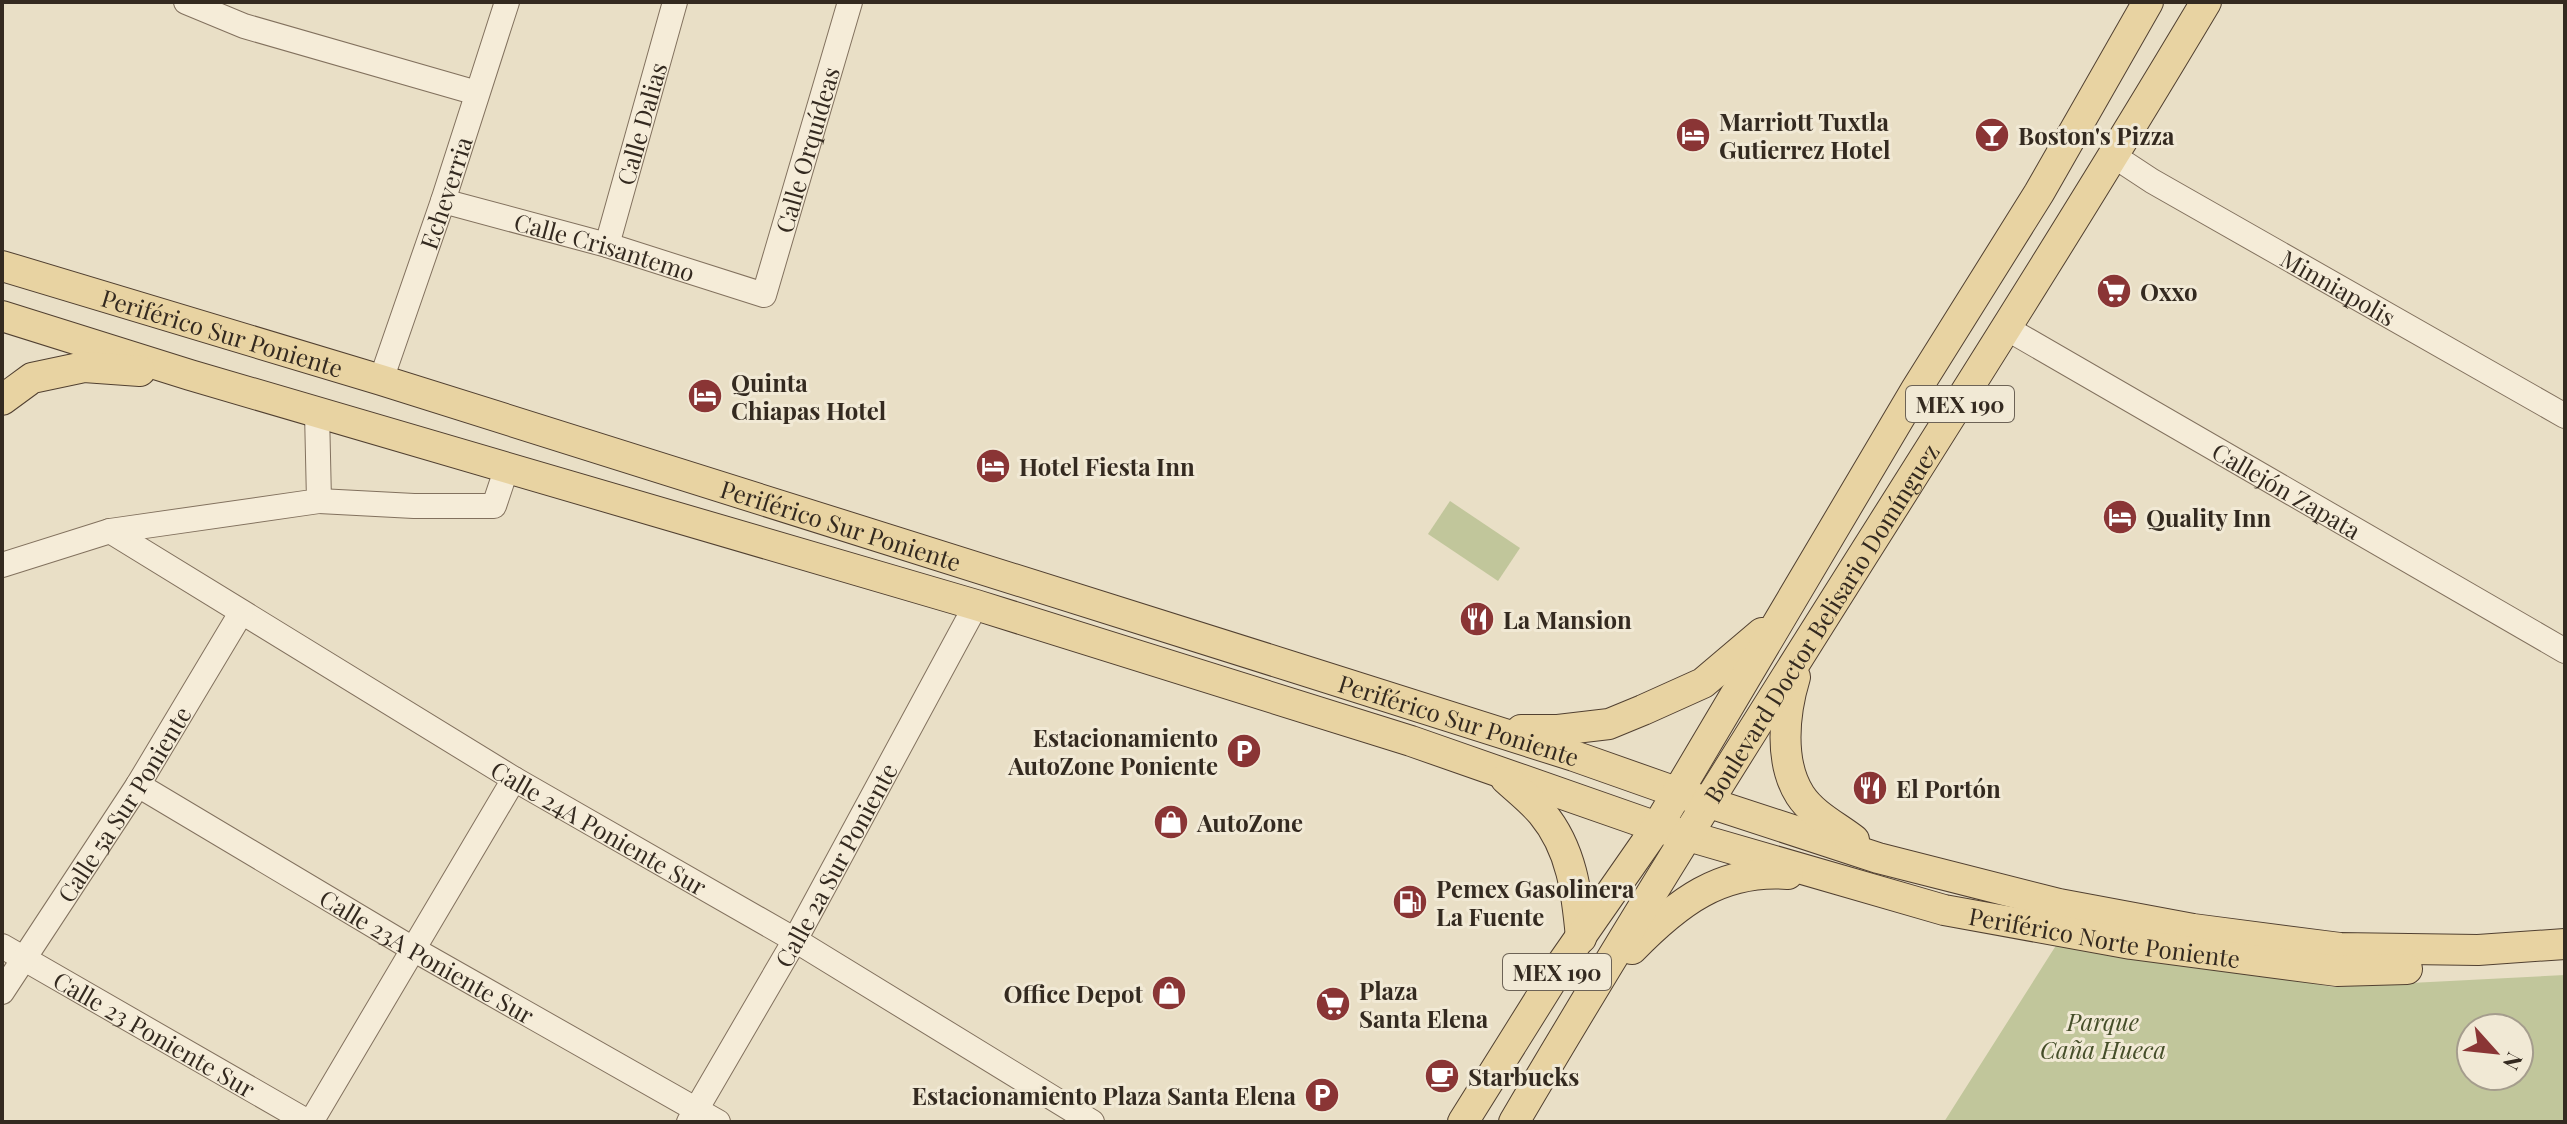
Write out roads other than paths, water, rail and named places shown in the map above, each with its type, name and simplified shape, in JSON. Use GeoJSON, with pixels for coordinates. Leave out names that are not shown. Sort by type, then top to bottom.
{"type":"FeatureCollection","features":[{"type":"Feature","properties":{"kind":"main road","name":"Boulevard Doctor Belisario Domínguez"},"geometry":{"type":"LineString","coordinates":[[1463,1122],[1526,1019],[1657,827],[1917,388],[2039,193],[2148,2]]}},
{"type":"Feature","properties":{"kind":"main road","name":"Boulevard Doctor Belisario Domínguez"},"geometry":{"type":"LineString","coordinates":[[1514,1122],[1804,648],[2008,329],[2206,2]]}},
{"type":"Feature","properties":{"kind":"main road","name":"Periférico Sur Poniente"},"geometry":{"type":"LineString","coordinates":[[4,274],[381,380],[1574,756],[1676,792]]}},
{"type":"Feature","properties":{"kind":"main road","name":"Periférico Sur Poniente"},"geometry":{"type":"LineString","coordinates":[[2,316],[190,375],[976,605],[1495,769],[1657,827]]}},
{"type":"Feature","properties":{"kind":"main road"},"geometry":{"type":"LineString","coordinates":[[2,400],[32,378],[84,367],[190,375]]}},
{"type":"Feature","properties":{"kind":"main road"},"geometry":{"type":"LineString","coordinates":[[916,587],[926,552]]}},
{"type":"Feature","properties":{"kind":"main road"},"geometry":{"type":"LineString","coordinates":[[1037,624],[1062,616],[1077,599]]}},
{"type":"Feature","properties":{"kind":"main road"},"geometry":{"type":"LineString","coordinates":[[1486,729],[1558,730],[1609,724],[1703,683],[1779,619]]}},
{"type":"Feature","properties":{"kind":"main road"},"geometry":{"type":"LineString","coordinates":[[1804,648],[1789,695],[1786,732],[1789,768],[1800,795],[1818,815],[1878,858]]}},
{"type":"Feature","properties":{"kind":"main road"},"geometry":{"type":"LineString","coordinates":[[1495,769],[1541,812],[1557,834],[1575,883],[1581,938]]}},
{"type":"Feature","properties":{"kind":"main road","name":"Periférico Norte Poniente"},"geometry":{"type":"LineString","coordinates":[[1676,792],[1878,858],[2059,904],[2193,929],[2325,947],[2478,950],[2565,944]]}},
{"type":"Feature","properties":{"kind":"main road","name":"Periférico Norte Poniente"},"geometry":{"type":"LineString","coordinates":[[1657,827],[1944,910],[2131,944],[2337,971],[2565,961]]}},
{"type":"Feature","properties":{"kind":"main road"},"geometry":{"type":"LineString","coordinates":[[1594,987],[1664,917],[1701,890],[1742,876],[1783,873],[1829,878]]}},
{"type":"Feature","properties":{"kind":"street"},"geometry":{"type":"LineString","coordinates":[[186,2],[244,26],[477,93]]}},
{"type":"Feature","properties":{"kind":"street","name":"Echeverria"},"geometry":{"type":"LineString","coordinates":[[381,380],[507,2]]}},
{"type":"Feature","properties":{"kind":"street","name":"Calle Dalias"},"geometry":{"type":"LineString","coordinates":[[607,245],[675,2]]}},
{"type":"Feature","properties":{"kind":"street","name":"Calle Orquídeas"},"geometry":{"type":"LineString","coordinates":[[764,295],[850,2]]}},
{"type":"Feature","properties":{"kind":"street","name":"Minniapolis"},"geometry":{"type":"LineString","coordinates":[[2114,156],[2152,181],[2565,416]]}},
{"type":"Feature","properties":{"kind":"street","name":"Calle Crisantemo"},"geometry":{"type":"LineString","coordinates":[[443,201],[607,245],[764,295]]}},
{"type":"Feature","properties":{"kind":"street","name":"Callejón Zapata"},"geometry":{"type":"LineString","coordinates":[[2008,329],[2565,651]]}},
{"type":"Feature","properties":{"kind":"street"},"geometry":{"type":"LineString","coordinates":[[317,412],[319,501]]}},
{"type":"Feature","properties":{"kind":"street"},"geometry":{"type":"LineString","coordinates":[[2,565],[110,531],[319,501],[494,506],[507,467]]}},
{"type":"Feature","properties":{"kind":"street","name":"Calle 24A Poniente Sur"},"geometry":{"type":"LineString","coordinates":[[110,531],[514,779],[795,940],[1060,1114],[1092,1122]]}},
{"type":"Feature","properties":{"kind":"street","name":"Calle 2a Sur Poniente"},"geometry":{"type":"LineString","coordinates":[[701,1118],[976,605]]}},
{"type":"Feature","properties":{"kind":"street","name":"Calle 5a Sur Poniente"},"geometry":{"type":"LineString","coordinates":[[2,992],[138,785],[241,613]]}},
{"type":"Feature","properties":{"kind":"street"},"geometry":{"type":"LineString","coordinates":[[309,1122],[514,779]]}},
{"type":"Feature","properties":{"kind":"street","name":"Calle 23A Poniente Sur"},"geometry":{"type":"LineString","coordinates":[[138,785],[701,1118]]}},
{"type":"Feature","properties":{"kind":"street","name":"Calle 23 Poniente Sur"},"geometry":{"type":"LineString","coordinates":[[2,946],[309,1122]]}},
{"type":"Feature","properties":{"kind":"place","name":"Marriott Tuxtla Gutierrez Hotel"},"geometry":{"type":"Point","coordinates":[1693,135]}},
{"type":"Feature","properties":{"kind":"place","name":"Boston's Pizza"},"geometry":{"type":"Point","coordinates":[1992,135]}},
{"type":"Feature","properties":{"kind":"place","name":"Oxxo"},"geometry":{"type":"Point","coordinates":[2114,291]}},
{"type":"Feature","properties":{"kind":"place","name":"Quinta Chiapas Hotel"},"geometry":{"type":"Point","coordinates":[705,396]}},
{"type":"Feature","properties":{"kind":"place","name":"Hotel Fiesta Inn"},"geometry":{"type":"Point","coordinates":[993,466]}},
{"type":"Feature","properties":{"kind":"place","name":"Quality Inn"},"geometry":{"type":"Point","coordinates":[2120,517]}},
{"type":"Feature","properties":{"kind":"place","name":"La Mansion"},"geometry":{"type":"Point","coordinates":[1477,619]}},
{"type":"Feature","properties":{"kind":"place","name":"Estacionamiento AutoZone Poniente"},"geometry":{"type":"Point","coordinates":[1244,751]}},
{"type":"Feature","properties":{"kind":"place","name":"El Portón"},"geometry":{"type":"Point","coordinates":[1870,788]}},
{"type":"Feature","properties":{"kind":"place","name":"AutoZone"},"geometry":{"type":"Point","coordinates":[1171,822]}},
{"type":"Feature","properties":{"kind":"place","name":"Pemex Gasolinera La Fuente"},"geometry":{"type":"Point","coordinates":[1410,902]}},
{"type":"Feature","properties":{"kind":"place","name":"Office Depot"},"geometry":{"type":"Point","coordinates":[1169,993]}},
{"type":"Feature","properties":{"kind":"place","name":"Plaza Santa Elena"},"geometry":{"type":"Point","coordinates":[1333,1004]}},
{"type":"Feature","properties":{"kind":"place","name":"Starbucks"},"geometry":{"type":"Point","coordinates":[1442,1076]}},
{"type":"Feature","properties":{"kind":"place","name":"Estacionamiento Plaza Santa Elena"},"geometry":{"type":"Point","coordinates":[1322,1095]}},
{"type":"Feature","properties":{"kind":"park label","name":"Parque Caña Hueca"},"geometry":{"type":"Point","coordinates":[2103,1035]}}]}
